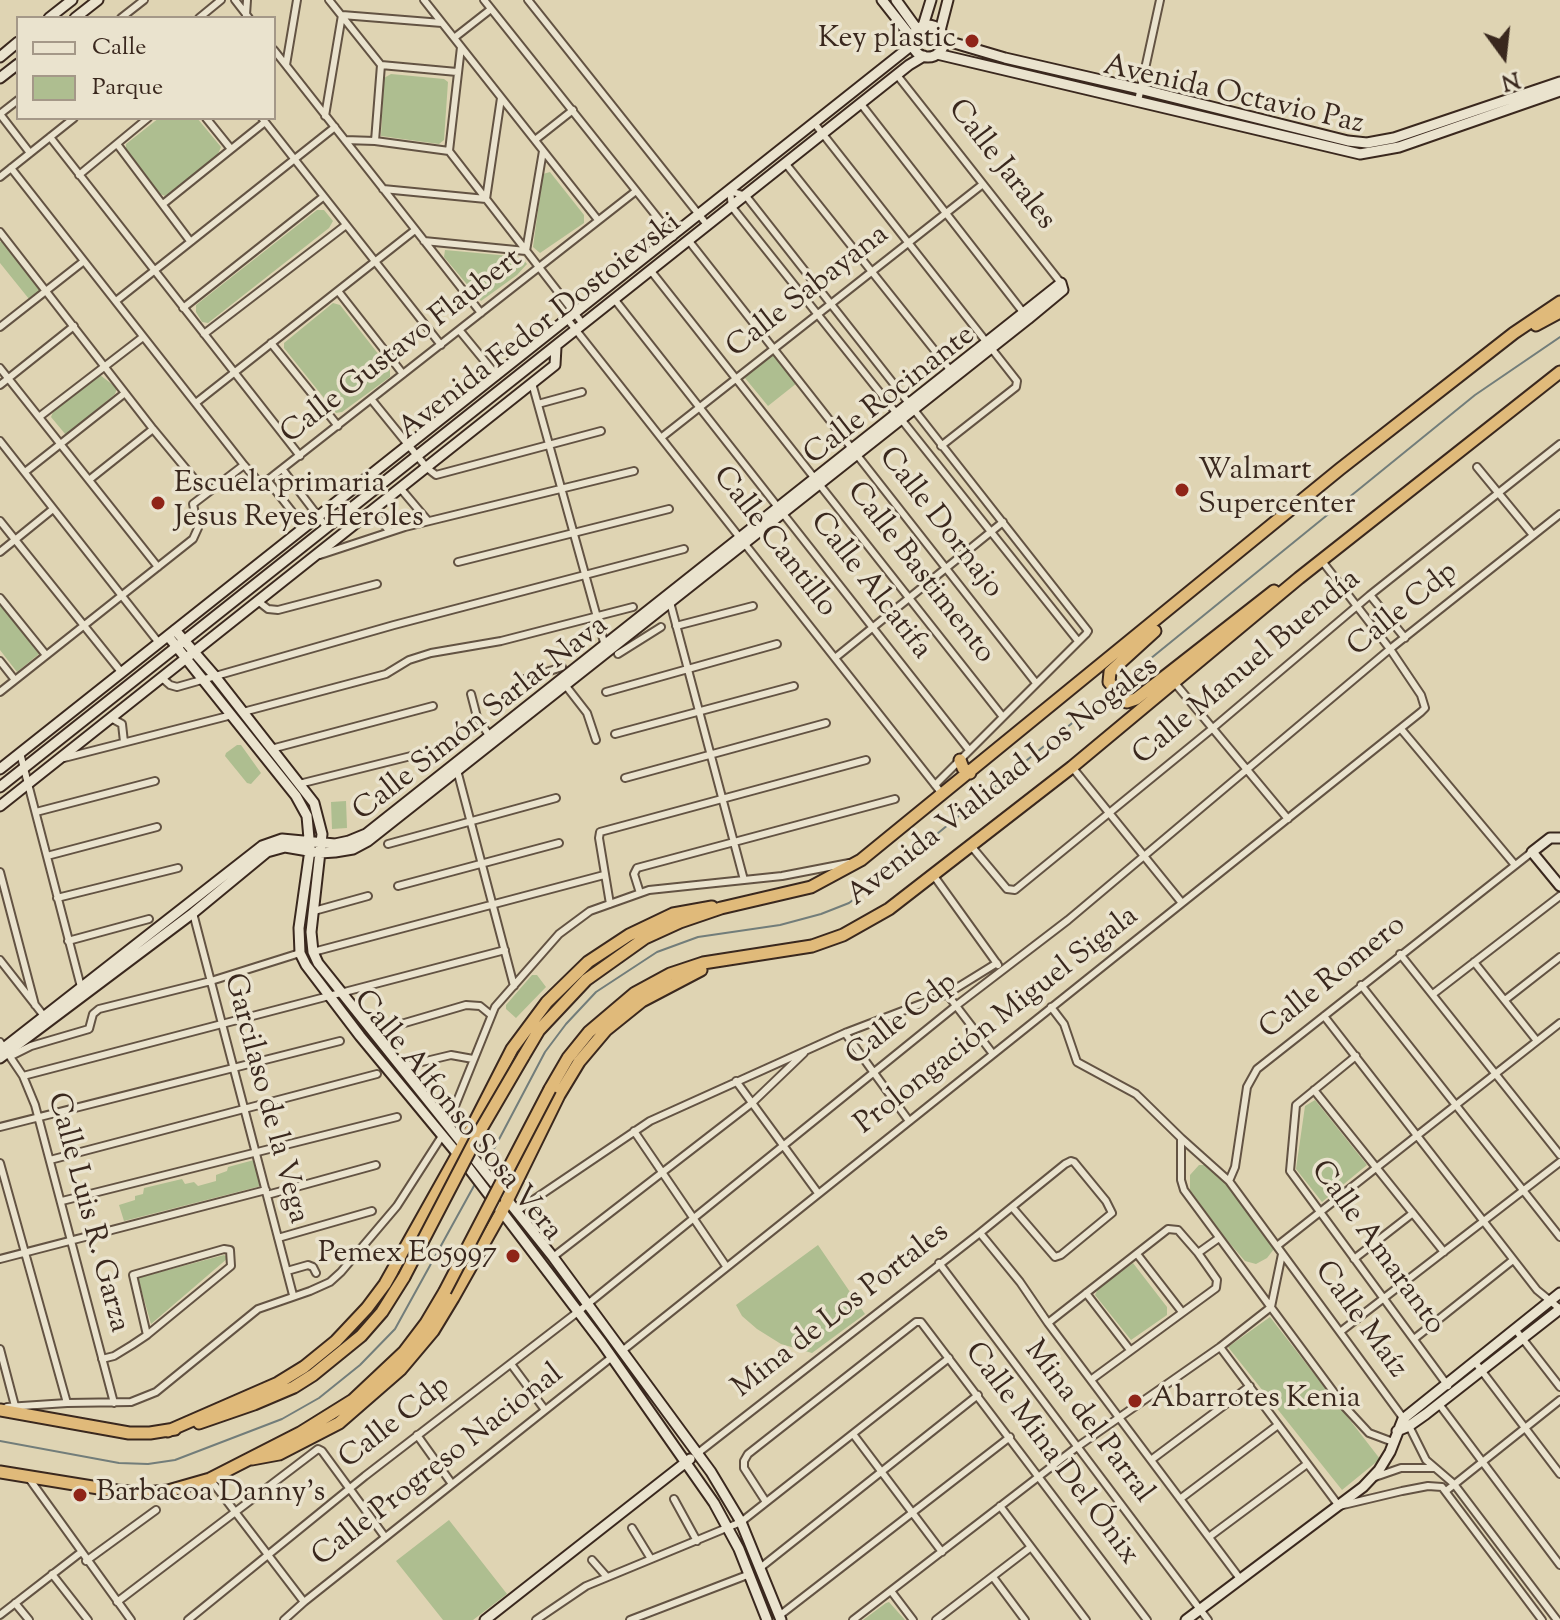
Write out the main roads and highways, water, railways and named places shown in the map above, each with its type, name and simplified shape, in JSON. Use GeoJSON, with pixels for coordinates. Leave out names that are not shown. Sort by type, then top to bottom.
{"type":"FeatureCollection","features":[{"type":"Feature","properties":{"kind":"highway","name":"Avenida Vialidad Los Nogales"},"geometry":{"type":"LineString","coordinates":[[0,1409],[129,1433],[168,1431],[254,1404],[313,1375],[361,1336],[382,1312],[539,1030],[564,1001],[612,959],[645,938],[680,922],[721,908],[811,887],[861,860],[1352,460],[1514,333],[1560,302]]}},
{"type":"Feature","properties":{"kind":"highway"},"geometry":{"type":"LineString","coordinates":[[1514,333],[1560,312]]}},
{"type":"Feature","properties":{"kind":"highway","name":"Avenida Vialidad Los Nogales"},"geometry":{"type":"LineString","coordinates":[[0,1472],[143,1493],[168,1491],[210,1479],[331,1415],[382,1375],[426,1323],[550,1089],[568,1058],[589,1032],[635,993],[670,974],[720,960],[792,951],[843,935],[889,909],[1072,767],[1299,578],[1560,372]]}},
{"type":"Feature","properties":{"kind":"highway"},"geometry":{"type":"LineString","coordinates":[[1256,540],[1217,580],[1114,667],[1109,682],[1125,701],[1136,699],[1256,603],[1299,578]]}},
{"type":"Feature","properties":{"kind":"highway"},"geometry":{"type":"LineString","coordinates":[[960,760],[961,766],[970,773]]}},
{"type":"Feature","properties":{"kind":"highway"},"geometry":{"type":"LineString","coordinates":[[168,1431],[278,1383],[304,1367],[336,1341],[367,1308],[385,1284],[462,1151],[512,1049],[529,1023],[565,982],[611,946],[652,922],[694,908],[721,908]]}},
{"type":"Feature","properties":{"kind":"highway"},"geometry":{"type":"LineString","coordinates":[[252,1459],[279,1454],[339,1423],[401,1369],[433,1331],[502,1211],[559,1095],[579,1062],[606,1030],[642,1001],[720,960]]}},
{"type":"Feature","properties":{"kind":"main road"},"geometry":{"type":"LineString","coordinates":[[52,16],[72,0]]}},
{"type":"Feature","properties":{"kind":"main road"},"geometry":{"type":"LineString","coordinates":[[78,16],[98,0]]}},
{"type":"Feature","properties":{"kind":"main road"},"geometry":{"type":"LineString","coordinates":[[882,0],[916,34]]}},
{"type":"Feature","properties":{"kind":"main road"},"geometry":{"type":"LineString","coordinates":[[896,0],[916,34]]}},
{"type":"Feature","properties":{"kind":"main road"},"geometry":{"type":"LineString","coordinates":[[931,0],[916,34],[917,52],[924,56],[937,54],[948,0]]}},
{"type":"Feature","properties":{"kind":"main road"},"geometry":{"type":"LineString","coordinates":[[916,34],[932,26],[942,36]]}},
{"type":"Feature","properties":{"kind":"main road","name":"Avenida Fedor Dostoievski"},"geometry":{"type":"LineString","coordinates":[[0,769],[815,124],[916,34]]}},
{"type":"Feature","properties":{"kind":"main road","name":"Avenida Octavio Paz"},"geometry":{"type":"LineString","coordinates":[[942,36],[1005,58],[1367,143],[1394,138],[1560,82]]}},
{"type":"Feature","properties":{"kind":"main road"},"geometry":{"type":"LineString","coordinates":[[0,57],[16,44]]}},
{"type":"Feature","properties":{"kind":"main road","name":"Avenida Octavio Paz"},"geometry":{"type":"LineString","coordinates":[[937,54],[1360,154],[1399,147],[1560,91]]}},
{"type":"Feature","properties":{"kind":"main road","name":"Avenida Fedor Dostoievski"},"geometry":{"type":"LineString","coordinates":[[0,787],[924,56]]}},
{"type":"Feature","properties":{"kind":"main road"},"geometry":{"type":"LineString","coordinates":[[0,78],[16,66]]}},
{"type":"Feature","properties":{"kind":"main road","name":"Calle Rocinante"},"geometry":{"type":"LineString","coordinates":[[743,539],[1062,285]]}},
{"type":"Feature","properties":{"kind":"main road"},"geometry":{"type":"LineString","coordinates":[[0,806],[555,365],[556,347]]}},
{"type":"Feature","properties":{"kind":"main road","name":"Calle Simón Sarlat Nava"},"geometry":{"type":"LineString","coordinates":[[4,1051],[193,913],[267,852],[285,847],[353,849],[368,841],[457,770],[544,692],[606,648],[743,539]]}},
{"type":"Feature","properties":{"kind":"main road","name":"Calle Simón Sarlat Nava"},"geometry":{"type":"LineString","coordinates":[[4,1051],[243,858],[262,846],[282,839],[316,846],[349,841],[366,834],[566,686],[606,648],[627,643],[669,599]]}},
{"type":"Feature","properties":{"kind":"main road"},"geometry":{"type":"LineString","coordinates":[[172,633],[190,655],[214,675],[314,803],[319,816],[316,846]]}},
{"type":"Feature","properties":{"kind":"main road"},"geometry":{"type":"LineString","coordinates":[[190,655],[201,679],[301,805],[316,846]]}},
{"type":"Feature","properties":{"kind":"main road"},"geometry":{"type":"LineString","coordinates":[[1560,838],[1550,838],[1532,852],[1556,872],[1560,886]]}},
{"type":"Feature","properties":{"kind":"main road","name":"Calle Alfonso Sosa Vera"},"geometry":{"type":"LineString","coordinates":[[316,846],[311,932],[313,952],[318,963],[447,1126],[502,1211],[579,1311],[685,1462],[728,1528],[767,1620]]}},
{"type":"Feature","properties":{"kind":"main road","name":"Calle Alfonso Sosa Vera"},"geometry":{"type":"LineString","coordinates":[[316,846],[299,928],[300,953],[329,995],[442,1136],[462,1151],[507,1198],[698,1453],[741,1522],[780,1618]]}},
{"type":"Feature","properties":{"kind":"main road"},"geometry":{"type":"LineString","coordinates":[[535,1254],[545,1247]]}},
{"type":"Feature","properties":{"kind":"main road"},"geometry":{"type":"LineString","coordinates":[[1186,1620],[1372,1478],[1390,1452],[1397,1431],[1560,1293]]}},
{"type":"Feature","properties":{"kind":"main road"},"geometry":{"type":"LineString","coordinates":[[1406,1423],[1439,1404],[1450,1388],[1482,1371],[1560,1309]]}},
{"type":"Feature","properties":{"kind":"main road"},"geometry":{"type":"LineString","coordinates":[[485,1620],[698,1453]]}},
{"type":"Feature","properties":{"kind":"waterway"},"geometry":{"type":"LineString","coordinates":[[1118,685],[1475,395],[1560,337]]}},
{"type":"Feature","properties":{"kind":"waterway"},"geometry":{"type":"LineString","coordinates":[[486,1164],[545,1052],[596,992],[657,952],[698,937],[780,925],[849,903],[1110,692]]}},
{"type":"Feature","properties":{"kind":"waterway"},"geometry":{"type":"LineString","coordinates":[[0,1441],[119,1463],[148,1464],[175,1460],[282,1419],[319,1398],[360,1365],[395,1329],[475,1184]]}},
{"type":"Feature","properties":{"kind":"place","name":"Key plastic"},"geometry":{"type":"Point","coordinates":[972,41]}},
{"type":"Feature","properties":{"kind":"place","name":"Walmart Supercenter"},"geometry":{"type":"Point","coordinates":[1182,490]}},
{"type":"Feature","properties":{"kind":"place","name":"Escuela primaria Jesus Reyes Heroles"},"geometry":{"type":"Point","coordinates":[158,503]}},
{"type":"Feature","properties":{"kind":"place","name":"Pemex E05997"},"geometry":{"type":"Point","coordinates":[513,1256]}},
{"type":"Feature","properties":{"kind":"place","name":"Abarrotes Kenia"},"geometry":{"type":"Point","coordinates":[1135,1401]}},
{"type":"Feature","properties":{"kind":"place","name":"Barbacoa Danny's"},"geometry":{"type":"Point","coordinates":[80,1495]}}]}
